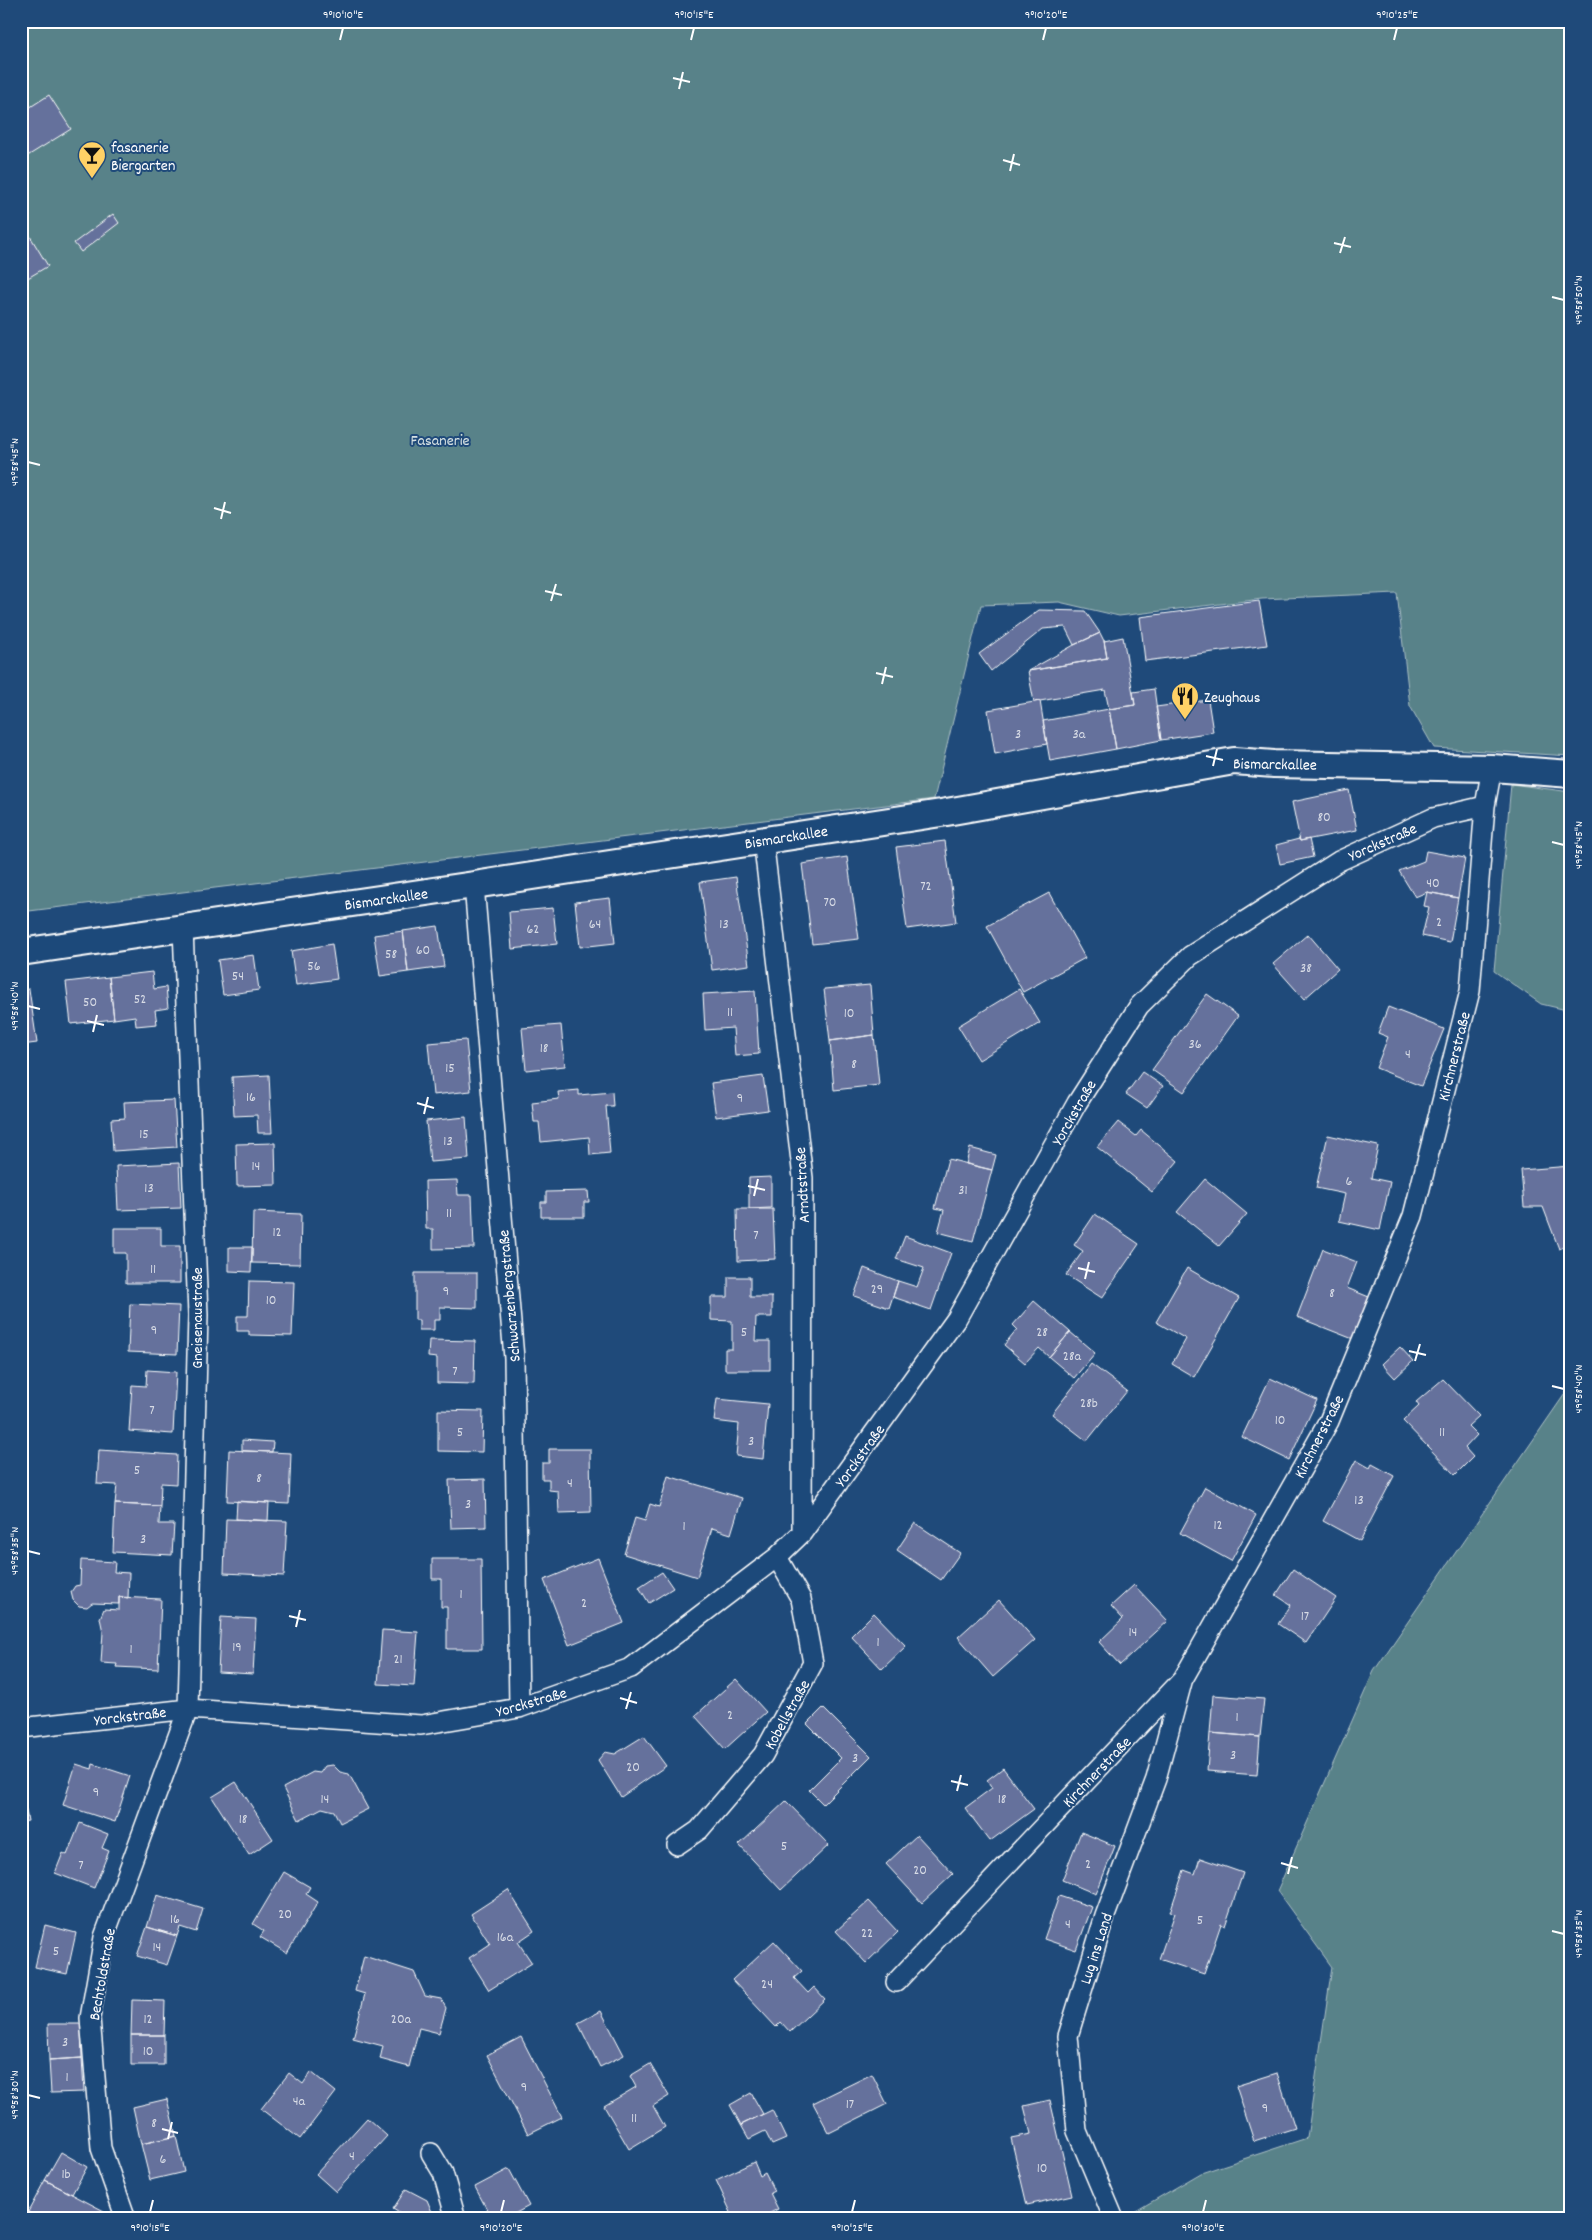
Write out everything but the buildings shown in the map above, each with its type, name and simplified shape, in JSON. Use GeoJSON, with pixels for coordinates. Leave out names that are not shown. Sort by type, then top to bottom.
{"type":"FeatureCollection","features":[{"type":"Feature","properties":{"kind":"street","name":"Bismarckallee"},"geometry":{"type":"LineString","coordinates":[[21,952],[474,885],[951,811],[1234,761],[1274,764],[1492,768],[1562,774]]}},
{"type":"Feature","properties":{"kind":"street","name":"Kirchnerstraße"},"geometry":{"type":"LineString","coordinates":[[896,1982],[1183,1678],[1329,1421],[1413,1216],[1470,990],[1486,806],[1492,768]]}},
{"type":"Feature","properties":{"kind":"street","name":"Yorckstraße"},"geometry":{"type":"LineString","coordinates":[[21,1728],[188,1709],[421,1725],[519,1708],[632,1668],[776,1557],[802,1533],[957,1318],[1077,1103],[1138,1006],[1190,956],[1339,861],[1433,818],[1486,806]]}},
{"type":"Feature","properties":{"kind":"street","name":"Arndtstraße"},"geometry":{"type":"LineString","coordinates":[[763,839],[803,1178],[802,1533]]}},
{"type":"Feature","properties":{"kind":"street","name":"Schwarzenbergstraße"},"geometry":{"type":"LineString","coordinates":[[474,885],[514,1358],[519,1708]]}},
{"type":"Feature","properties":{"kind":"street","name":"Gneisenaustraße"},"geometry":{"type":"LineString","coordinates":[[183,928],[198,1315],[188,1709]]}},
{"type":"Feature","properties":{"kind":"street","name":"Kobellstraße"},"geometry":{"type":"LineString","coordinates":[[677,1845],[699,1830],[763,1755],[813,1663],[802,1599],[776,1557]]}},
{"type":"Feature","properties":{"kind":"street","name":"Lug ins Land"},"geometry":{"type":"LineString","coordinates":[[1114,2219],[1077,2131],[1068,2036],[1105,1916],[1156,1779],[1183,1678]]}},
{"type":"Feature","properties":{"kind":"street","name":"Bechtoldstraße"},"geometry":{"type":"LineString","coordinates":[[126,2219],[101,2148],[90,2018],[104,1937],[188,1709]]}},
{"type":"Feature","properties":{"kind":"street"},"geometry":{"type":"LineString","coordinates":[[431,2153],[443,2173],[456,2219]]}},
{"type":"Feature","properties":{"kind":"green space","name":"Fasanerie"},"geometry":{"type":"Polygon","coordinates":[[[21,21],[1571,21],[1571,756],[1434,748],[1410,706],[1397,593],[1262,599],[1119,616],[1059,602],[981,605],[934,799],[21,912],[21,21]]]}},
{"type":"Feature","properties":{"kind":"green space"},"geometry":{"type":"Polygon","coordinates":[[[1511,784],[1571,792],[1571,1011],[1541,1004],[1494,971],[1511,784]]]}},
{"type":"Feature","properties":{"kind":"green space"},"geometry":{"type":"Polygon","coordinates":[[[1571,1385],[1571,2219],[1143,2219],[1134,2212],[1201,2173],[1307,2138],[1332,1967],[1277,1891],[1374,1671],[1571,1385]]]}},
{"type":"Feature","properties":{"kind":"place","name":"fasanerie Biergarten"},"geometry":{"type":"Point","coordinates":[92,179]}},
{"type":"Feature","properties":{"kind":"place","name":"Zeughaus"},"geometry":{"type":"Point","coordinates":[1185,720]}}]}
